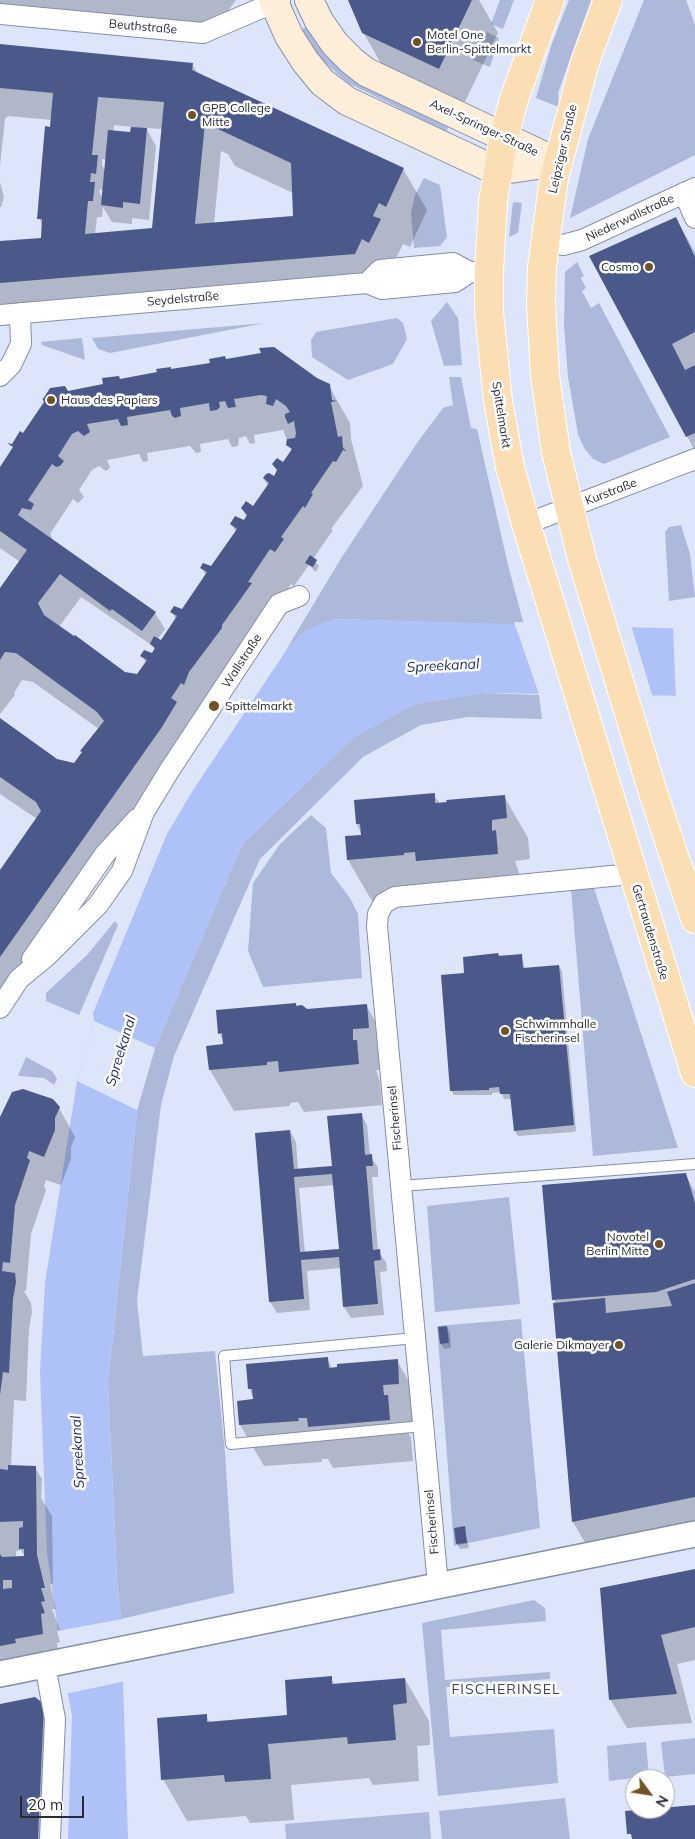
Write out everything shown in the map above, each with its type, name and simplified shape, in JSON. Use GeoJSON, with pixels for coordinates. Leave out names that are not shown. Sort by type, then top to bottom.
{"type":"FeatureCollection","features":[{"type":"Feature","properties":{"kind":"main road","name":"Axel-Springer-Straße"},"geometry":{"type":"LineString","coordinates":[[309,0],[319,21],[335,44],[366,72],[557,162]]}},
{"type":"Feature","properties":{"kind":"main road"},"geometry":{"type":"LineString","coordinates":[[479,272],[504,137],[518,85],[550,0]]}},
{"type":"Feature","properties":{"kind":"main road","name":"Leipziger Straße"},"geometry":{"type":"LineString","coordinates":[[568,508],[549,415],[545,376],[541,303],[548,214],[557,162],[584,62],[608,0]]}},
{"type":"Feature","properties":{"kind":"main road"},"geometry":{"type":"LineString","coordinates":[[275,1],[286,31],[305,61],[322,82],[337,95],[497,171]]}},
{"type":"Feature","properties":{"kind":"main road","name":"Axel-Springer-Straße"},"geometry":{"type":"LineString","coordinates":[[497,171],[557,162]]}},
{"type":"Feature","properties":{"kind":"main road","name":"Spittelmarkt"},"geometry":{"type":"LineString","coordinates":[[479,272],[510,467],[545,584]]}},
{"type":"Feature","properties":{"kind":"main road"},"geometry":{"type":"LineString","coordinates":[[568,508],[589,584],[651,786],[695,919]]}},
{"type":"Feature","properties":{"kind":"main road","name":"Gertraudenstraße"},"geometry":{"type":"LineString","coordinates":[[545,584],[589,724],[632,874],[695,1073]]}},
{"type":"Feature","properties":{"kind":"street","name":"Beuthstraße"},"geometry":{"type":"LineString","coordinates":[[0,14],[203,33],[275,1]]}},
{"type":"Feature","properties":{"kind":"street"},"geometry":{"type":"LineString","coordinates":[[689,191],[695,218]]}},
{"type":"Feature","properties":{"kind":"street","name":"Niederwallstraße"},"geometry":{"type":"LineString","coordinates":[[563,245],[582,240],[689,191]]}},
{"type":"Feature","properties":{"kind":"street","name":"Seydelstraße"},"geometry":{"type":"LineString","coordinates":[[10,314],[367,283],[382,288],[454,282],[479,272]]}},
{"type":"Feature","properties":{"kind":"street"},"geometry":{"type":"LineString","coordinates":[[0,376],[11,365],[21,344],[10,314]]}},
{"type":"Feature","properties":{"kind":"street","name":"Kurstraße"},"geometry":{"type":"LineString","coordinates":[[526,524],[695,459]]}},
{"type":"Feature","properties":{"kind":"street","name":"Wallstraße"},"geometry":{"type":"LineString","coordinates":[[0,1008],[105,854],[144,812],[279,604],[300,596]]}},
{"type":"Feature","properties":{"kind":"street","name":"Fischerinsel"},"geometry":{"type":"LineString","coordinates":[[438,1585],[377,926],[378,914],[384,903],[395,897],[632,874]]}},
{"type":"Feature","properties":{"kind":"street"},"geometry":{"type":"LineString","coordinates":[[0,1674],[695,1534]]}},
{"type":"Feature","properties":{"kind":"street"},"geometry":{"type":"LineString","coordinates":[[50,1839],[55,1719],[52,1664]]}},
{"type":"Feature","properties":{"kind":"lane"},"geometry":{"type":"LineString","coordinates":[[401,1186],[695,1164]]}},
{"type":"Feature","properties":{"kind":"lane"},"geometry":{"type":"LineString","coordinates":[[415,1338],[224,1356],[231,1444],[424,1426]]}},
{"type":"Feature","properties":{"kind":"shaded area"},"geometry":{"type":"Polygon","coordinates":[[[500,0],[514,0],[503,29],[491,24],[500,0]]]}},
{"type":"Feature","properties":{"kind":"shaded area"},"geometry":{"type":"Polygon","coordinates":[[[569,0],[591,0],[558,93],[559,107],[536,98],[551,46],[569,0]]]}},
{"type":"Feature","properties":{"kind":"shaded area"},"geometry":{"type":"Polygon","coordinates":[[[644,0],[686,0],[695,25],[695,155],[570,218],[588,139],[644,0]]]}},
{"type":"Feature","properties":{"kind":"shaded area"},"geometry":{"type":"Polygon","coordinates":[[[308,26],[449,122],[447,132],[348,83],[320,58],[300,30],[308,26]]]}},
{"type":"Feature","properties":{"kind":"shaded area"},"geometry":{"type":"Polygon","coordinates":[[[487,32],[499,38],[490,67],[473,60],[487,32]]]}},
{"type":"Feature","properties":{"kind":"shaded area"},"geometry":{"type":"Polygon","coordinates":[[[424,178],[440,185],[447,237],[440,246],[414,248],[411,213],[415,195],[424,178]]]}},
{"type":"Feature","properties":{"kind":"shaded area"},"geometry":{"type":"Polygon","coordinates":[[[513,202],[522,203],[518,233],[509,237],[513,202]]]}},
{"type":"Feature","properties":{"kind":"shaded area"},"geometry":{"type":"Polygon","coordinates":[[[577,262],[584,276],[581,278],[586,288],[582,291],[591,308],[599,303],[670,437],[604,464],[593,459],[584,448],[578,434],[568,377],[564,325],[565,272],[577,262]]]}},
{"type":"Feature","properties":{"kind":"shaded area"},"geometry":{"type":"Polygon","coordinates":[[[447,302],[458,318],[462,365],[444,366],[431,321],[447,302]]]}},
{"type":"Feature","properties":{"kind":"shaded area"},"geometry":{"type":"Polygon","coordinates":[[[397,318],[403,323],[407,339],[393,364],[348,380],[312,357],[311,340],[316,332],[397,318]]]}},
{"type":"Feature","properties":{"kind":"shaded area"},"geometry":{"type":"Polygon","coordinates":[[[265,323],[110,353],[98,349],[92,338],[265,323]]]}},
{"type":"Feature","properties":{"kind":"shaded area"},"geometry":{"type":"Polygon","coordinates":[[[82,338],[85,360],[42,345],[41,342],[82,338]]]}},
{"type":"Feature","properties":{"kind":"shaded area"},"geometry":{"type":"Polygon","coordinates":[[[449,377],[461,377],[471,428],[477,429],[508,565],[524,625],[334,619],[304,632],[286,650],[340,560],[417,443],[443,408],[453,405],[449,377]]]}},
{"type":"Feature","properties":{"kind":"shaded area"},"geometry":{"type":"Polygon","coordinates":[[[681,525],[690,554],[695,597],[669,601],[665,532],[669,527],[681,525]]]}},
{"type":"Feature","properties":{"kind":"shaded area"},"geometry":{"type":"Polygon","coordinates":[[[481,693],[539,695],[542,719],[468,717],[421,725],[363,757],[260,859],[174,1056],[161,1105],[137,1301],[143,1356],[215,1351],[225,1453],[234,1593],[121,1619],[117,1580],[108,1383],[137,1110],[155,1048],[242,844],[351,740],[414,704],[481,693]]]}},
{"type":"Feature","properties":{"kind":"shaded area"},"geometry":{"type":"Polygon","coordinates":[[[311,815],[326,828],[331,873],[350,898],[358,914],[362,978],[263,987],[248,951],[253,883],[280,844],[311,815]]]}},
{"type":"Feature","properties":{"kind":"shaded area"},"geometry":{"type":"Polygon","coordinates":[[[594,888],[678,1148],[593,1156],[571,889],[594,888]]]}},
{"type":"Feature","properties":{"kind":"shaded area"},"geometry":{"type":"Polygon","coordinates":[[[115,921],[118,925],[79,1015],[46,1001],[46,993],[87,955],[115,921]]]}},
{"type":"Feature","properties":{"kind":"shaded area"},"geometry":{"type":"Polygon","coordinates":[[[26,1057],[52,1071],[57,1079],[54,1085],[44,1078],[18,1076],[26,1057]]]}},
{"type":"Feature","properties":{"kind":"shaded area"},"geometry":{"type":"Polygon","coordinates":[[[509,1197],[520,1304],[435,1312],[427,1206],[509,1197]]]}},
{"type":"Feature","properties":{"kind":"shaded area"},"geometry":{"type":"Polygon","coordinates":[[[521,1319],[540,1528],[454,1546],[437,1326],[521,1319]]]}},
{"type":"Feature","properties":{"kind":"shaded area"},"geometry":{"type":"Polygon","coordinates":[[[534,1600],[545,1608],[546,1621],[441,1630],[445,1680],[550,1672],[550,1679],[446,1687],[450,1737],[554,1729],[558,1783],[438,1796],[422,1623],[534,1600]]]}},
{"type":"Feature","properties":{"kind":"shaded area"},"geometry":{"type":"Polygon","coordinates":[[[695,1738],[695,1774],[675,1776],[675,1769],[664,1769],[661,1742],[695,1738]]]}},
{"type":"Feature","properties":{"kind":"shaded area"},"geometry":{"type":"Polygon","coordinates":[[[646,1742],[648,1769],[625,1769],[625,1779],[609,1781],[607,1746],[646,1742]]]}},
{"type":"Feature","properties":{"kind":"shaded area"},"geometry":{"type":"Polygon","coordinates":[[[565,1798],[570,1839],[442,1839],[439,1811],[565,1798]]]}},
{"type":"Feature","properties":{"kind":"shaded area"},"geometry":{"type":"Polygon","coordinates":[[[429,1812],[431,1839],[286,1839],[285,1824],[429,1812]]]}},
{"type":"Feature","properties":{"kind":"water","name":"Spreekanal"},"geometry":{"type":"Polygon","coordinates":[[[334,619],[695,629],[695,696],[481,693],[414,704],[351,740],[242,844],[155,1048],[137,1110],[108,1383],[117,1580],[121,1619],[128,1839],[68,1839],[72,1715],[65,1680],[47,1553],[40,1371],[45,1283],[77,1081],[94,1021],[93,1013],[167,834],[193,790],[291,643],[304,632],[334,619]]]}},
{"type":"Feature","properties":{"kind":"pier"},"geometry":{"type":"Polygon","coordinates":[[[514,622],[631,625],[653,698],[540,697],[514,622]]]}},
{"type":"Feature","properties":{"kind":"pier"},"geometry":{"type":"Polygon","coordinates":[[[673,626],[695,626],[695,698],[676,699],[673,626]]]}},
{"type":"Feature","properties":{"kind":"pier"},"geometry":{"type":"Polygon","coordinates":[[[94,1021],[155,1048],[137,1110],[77,1081],[94,1021]]]}},
{"type":"Feature","properties":{"kind":"pier"},"geometry":{"type":"Polygon","coordinates":[[[123,1619],[126,1681],[65,1694],[57,1631],[123,1619]]]}},
{"type":"Feature","properties":{"kind":"building","name":"Motel One Berlin-Spittelmarkt"},"geometry":{"type":"Polygon","coordinates":[[[348,0],[472,0],[439,69],[362,33],[348,0]]]}},
{"type":"Feature","properties":{"kind":"building"},"geometry":{"type":"Polygon","coordinates":[[[0,44],[193,63],[192,70],[404,168],[386,207],[379,203],[373,216],[381,219],[369,243],[362,239],[355,254],[0,283],[0,241],[41,238],[42,219],[37,219],[45,126],[50,127],[53,93],[0,88],[0,44]],[[98,97],[92,155],[98,155],[96,174],[91,173],[90,182],[95,182],[93,201],[88,201],[85,234],[152,228],[164,102],[98,97]],[[205,123],[195,224],[293,216],[291,163],[205,123]]]}},
{"type":"Feature","properties":{"kind":"building"},"geometry":{"type":"Polygon","coordinates":[[[131,127],[147,128],[140,204],[123,202],[123,208],[101,205],[108,130],[130,132],[131,127]]]}},
{"type":"Feature","properties":{"kind":"building"},"geometry":{"type":"Polygon","coordinates":[[[676,217],[695,257],[695,332],[672,344],[685,370],[695,365],[695,433],[686,437],[589,256],[676,217]]]}},
{"type":"Feature","properties":{"kind":"building"},"geometry":{"type":"Polygon","coordinates":[[[274,347],[317,378],[330,384],[332,400],[337,401],[331,402],[338,437],[342,436],[343,448],[347,451],[343,450],[336,462],[333,461],[311,493],[313,494],[305,508],[303,506],[281,537],[284,539],[275,552],[270,549],[248,582],[252,583],[222,625],[222,628],[189,672],[184,685],[181,683],[171,698],[177,702],[162,727],[0,957],[0,870],[41,811],[36,802],[0,777],[0,718],[57,759],[74,763],[82,752],[80,751],[104,721],[97,712],[16,653],[5,652],[0,660],[0,588],[27,550],[0,531],[0,467],[13,447],[7,443],[12,444],[20,431],[23,433],[44,402],[42,398],[50,388],[65,386],[68,391],[103,384],[102,378],[119,376],[120,379],[157,372],[156,369],[171,367],[171,369],[210,363],[209,359],[225,356],[226,359],[261,353],[259,348],[274,347]],[[261,395],[234,399],[236,407],[228,408],[225,401],[219,402],[220,407],[217,410],[210,411],[209,403],[180,408],[181,416],[175,418],[170,410],[127,417],[128,425],[121,426],[118,419],[87,424],[90,432],[84,436],[78,431],[72,434],[58,456],[64,461],[60,466],[56,467],[52,464],[28,500],[34,504],[31,510],[22,508],[18,515],[156,612],[142,631],[112,609],[110,611],[60,574],[38,603],[44,615],[125,672],[137,674],[147,660],[140,656],[144,650],[152,653],[155,648],[150,644],[154,636],[161,640],[177,616],[170,612],[174,606],[182,609],[207,572],[200,568],[203,563],[211,566],[237,529],[230,524],[235,516],[244,520],[247,515],[241,508],[246,501],[253,506],[269,483],[263,478],[269,473],[274,476],[277,470],[272,464],[277,458],[283,462],[292,449],[286,445],[287,439],[295,438],[296,433],[294,421],[288,424],[285,417],[285,414],[290,412],[286,406],[276,399],[273,406],[266,404],[267,396],[261,395]]]}},
{"type":"Feature","properties":{"kind":"building"},"geometry":{"type":"Polygon","coordinates":[[[310,555],[317,560],[313,567],[305,563],[310,555]]]}},
{"type":"Feature","properties":{"kind":"building"},"geometry":{"type":"Polygon","coordinates":[[[435,793],[435,803],[447,802],[446,800],[505,795],[507,818],[492,820],[492,831],[496,830],[498,854],[416,861],[415,852],[404,853],[404,855],[347,860],[345,836],[361,835],[360,824],[356,824],[354,800],[435,793]]]}},
{"type":"Feature","properties":{"kind":"building","name":"Schwimmhalle Fischerinsel"},"geometry":{"type":"Polygon","coordinates":[[[498,953],[499,956],[522,954],[523,968],[559,965],[574,1125],[514,1131],[510,1094],[500,1094],[499,1087],[489,1088],[489,1090],[450,1091],[441,975],[464,973],[463,957],[498,953]]]}},
{"type":"Feature","properties":{"kind":"building"},"geometry":{"type":"Polygon","coordinates":[[[296,1003],[296,1006],[302,1005],[307,1009],[367,1004],[369,1028],[353,1029],[353,1040],[357,1040],[359,1064],[279,1072],[278,1061],[267,1062],[267,1065],[209,1070],[206,1046],[223,1044],[222,1033],[218,1034],[216,1010],[296,1003]]]}},
{"type":"Feature","properties":{"kind":"building"},"geometry":{"type":"Polygon","coordinates":[[[23,1089],[53,1099],[60,1107],[55,1118],[55,1130],[44,1157],[29,1151],[27,1158],[30,1160],[15,1205],[10,1263],[3,1262],[2,1271],[15,1273],[16,1282],[13,1299],[9,1373],[3,1372],[0,1395],[0,1117],[12,1092],[23,1089]]]}},
{"type":"Feature","properties":{"kind":"building"},"geometry":{"type":"Polygon","coordinates":[[[362,1113],[365,1155],[372,1154],[373,1166],[366,1166],[373,1250],[380,1249],[381,1260],[374,1261],[378,1304],[343,1307],[339,1257],[301,1260],[304,1299],[269,1302],[255,1133],[290,1130],[294,1169],[332,1166],[327,1116],[362,1113]],[[332,1174],[294,1177],[300,1252],[339,1249],[332,1174]]]}},
{"type":"Feature","properties":{"kind":"building"},"geometry":{"type":"Polygon","coordinates":[[[686,1173],[695,1203],[695,1279],[656,1292],[552,1300],[542,1185],[686,1173]]]}},
{"type":"Feature","properties":{"kind":"building"},"geometry":{"type":"Polygon","coordinates":[[[695,1283],[695,1497],[572,1522],[553,1303],[605,1298],[606,1313],[672,1306],[667,1292],[695,1283]]]}},
{"type":"Feature","properties":{"kind":"building"},"geometry":{"type":"Polygon","coordinates":[[[447,1326],[449,1343],[440,1344],[438,1327],[447,1326]]]}},
{"type":"Feature","properties":{"kind":"building"},"geometry":{"type":"Polygon","coordinates":[[[328,1357],[329,1368],[337,1367],[337,1364],[398,1359],[399,1384],[383,1385],[384,1395],[388,1395],[390,1420],[308,1427],[307,1418],[298,1418],[299,1421],[239,1425],[237,1401],[253,1399],[252,1389],[248,1389],[246,1364],[328,1357]]]}},
{"type":"Feature","properties":{"kind":"building"},"geometry":{"type":"Polygon","coordinates":[[[8,1465],[36,1466],[37,1555],[45,1588],[41,1588],[45,1601],[41,1602],[45,1613],[41,1614],[43,1634],[15,1639],[16,1643],[0,1646],[0,1554],[2,1557],[24,1556],[24,1549],[19,1549],[19,1528],[23,1527],[23,1521],[0,1522],[0,1469],[8,1470],[8,1465]],[[3,1580],[3,1589],[12,1588],[12,1580],[3,1580]]]}},
{"type":"Feature","properties":{"kind":"building"},"geometry":{"type":"Polygon","coordinates":[[[465,1526],[467,1543],[456,1544],[454,1528],[465,1526]]]}},
{"type":"Feature","properties":{"kind":"building"},"geometry":{"type":"Polygon","coordinates":[[[695,1569],[695,1627],[661,1635],[677,1694],[609,1700],[600,1588],[695,1569]]]}},
{"type":"Feature","properties":{"kind":"building"},"geometry":{"type":"Polygon","coordinates":[[[332,1676],[332,1684],[405,1678],[407,1703],[393,1705],[396,1740],[348,1744],[347,1737],[268,1744],[271,1779],[225,1782],[224,1775],[161,1780],[157,1718],[207,1714],[207,1722],[287,1715],[285,1680],[332,1676]]]}},
{"type":"Feature","properties":{"kind":"building"},"geometry":{"type":"Polygon","coordinates":[[[35,1697],[44,1704],[38,1839],[0,1839],[0,1704],[35,1697]]]}},
{"type":"Feature","properties":{"kind":"building"},"geometry":{"type":"Polygon","coordinates":[[[695,1805],[695,1839],[632,1839],[631,1834],[627,1834],[626,1819],[675,1819],[675,1807],[695,1805]]]}},
{"type":"Feature","properties":{"kind":"place","name":"Motel One Berlin-Spittelmarkt"},"geometry":{"type":"Point","coordinates":[417,42]}},
{"type":"Feature","properties":{"kind":"place","name":"GPB College Mitte"},"geometry":{"type":"Point","coordinates":[192,115]}},
{"type":"Feature","properties":{"kind":"place","name":"Cosmo"},"geometry":{"type":"Point","coordinates":[649,267]}},
{"type":"Feature","properties":{"kind":"place","name":"Haus des Papiers"},"geometry":{"type":"Point","coordinates":[51,400]}},
{"type":"Feature","properties":{"kind":"place","name":"Spittelmarkt"},"geometry":{"type":"Point","coordinates":[214,706]}},
{"type":"Feature","properties":{"kind":"place","name":"Schwimmhalle Fischerinsel"},"geometry":{"type":"Point","coordinates":[505,1031]}},
{"type":"Feature","properties":{"kind":"place","name":"Novotel Berlin Mitte"},"geometry":{"type":"Point","coordinates":[659,1244]}},
{"type":"Feature","properties":{"kind":"place","name":"Galerie Dikmayer"},"geometry":{"type":"Point","coordinates":[619,1345]}},
{"type":"Feature","properties":{"kind":"district","name":"FISCHERINSEL"},"geometry":{"type":"Point","coordinates":[506,1690]}}]}
